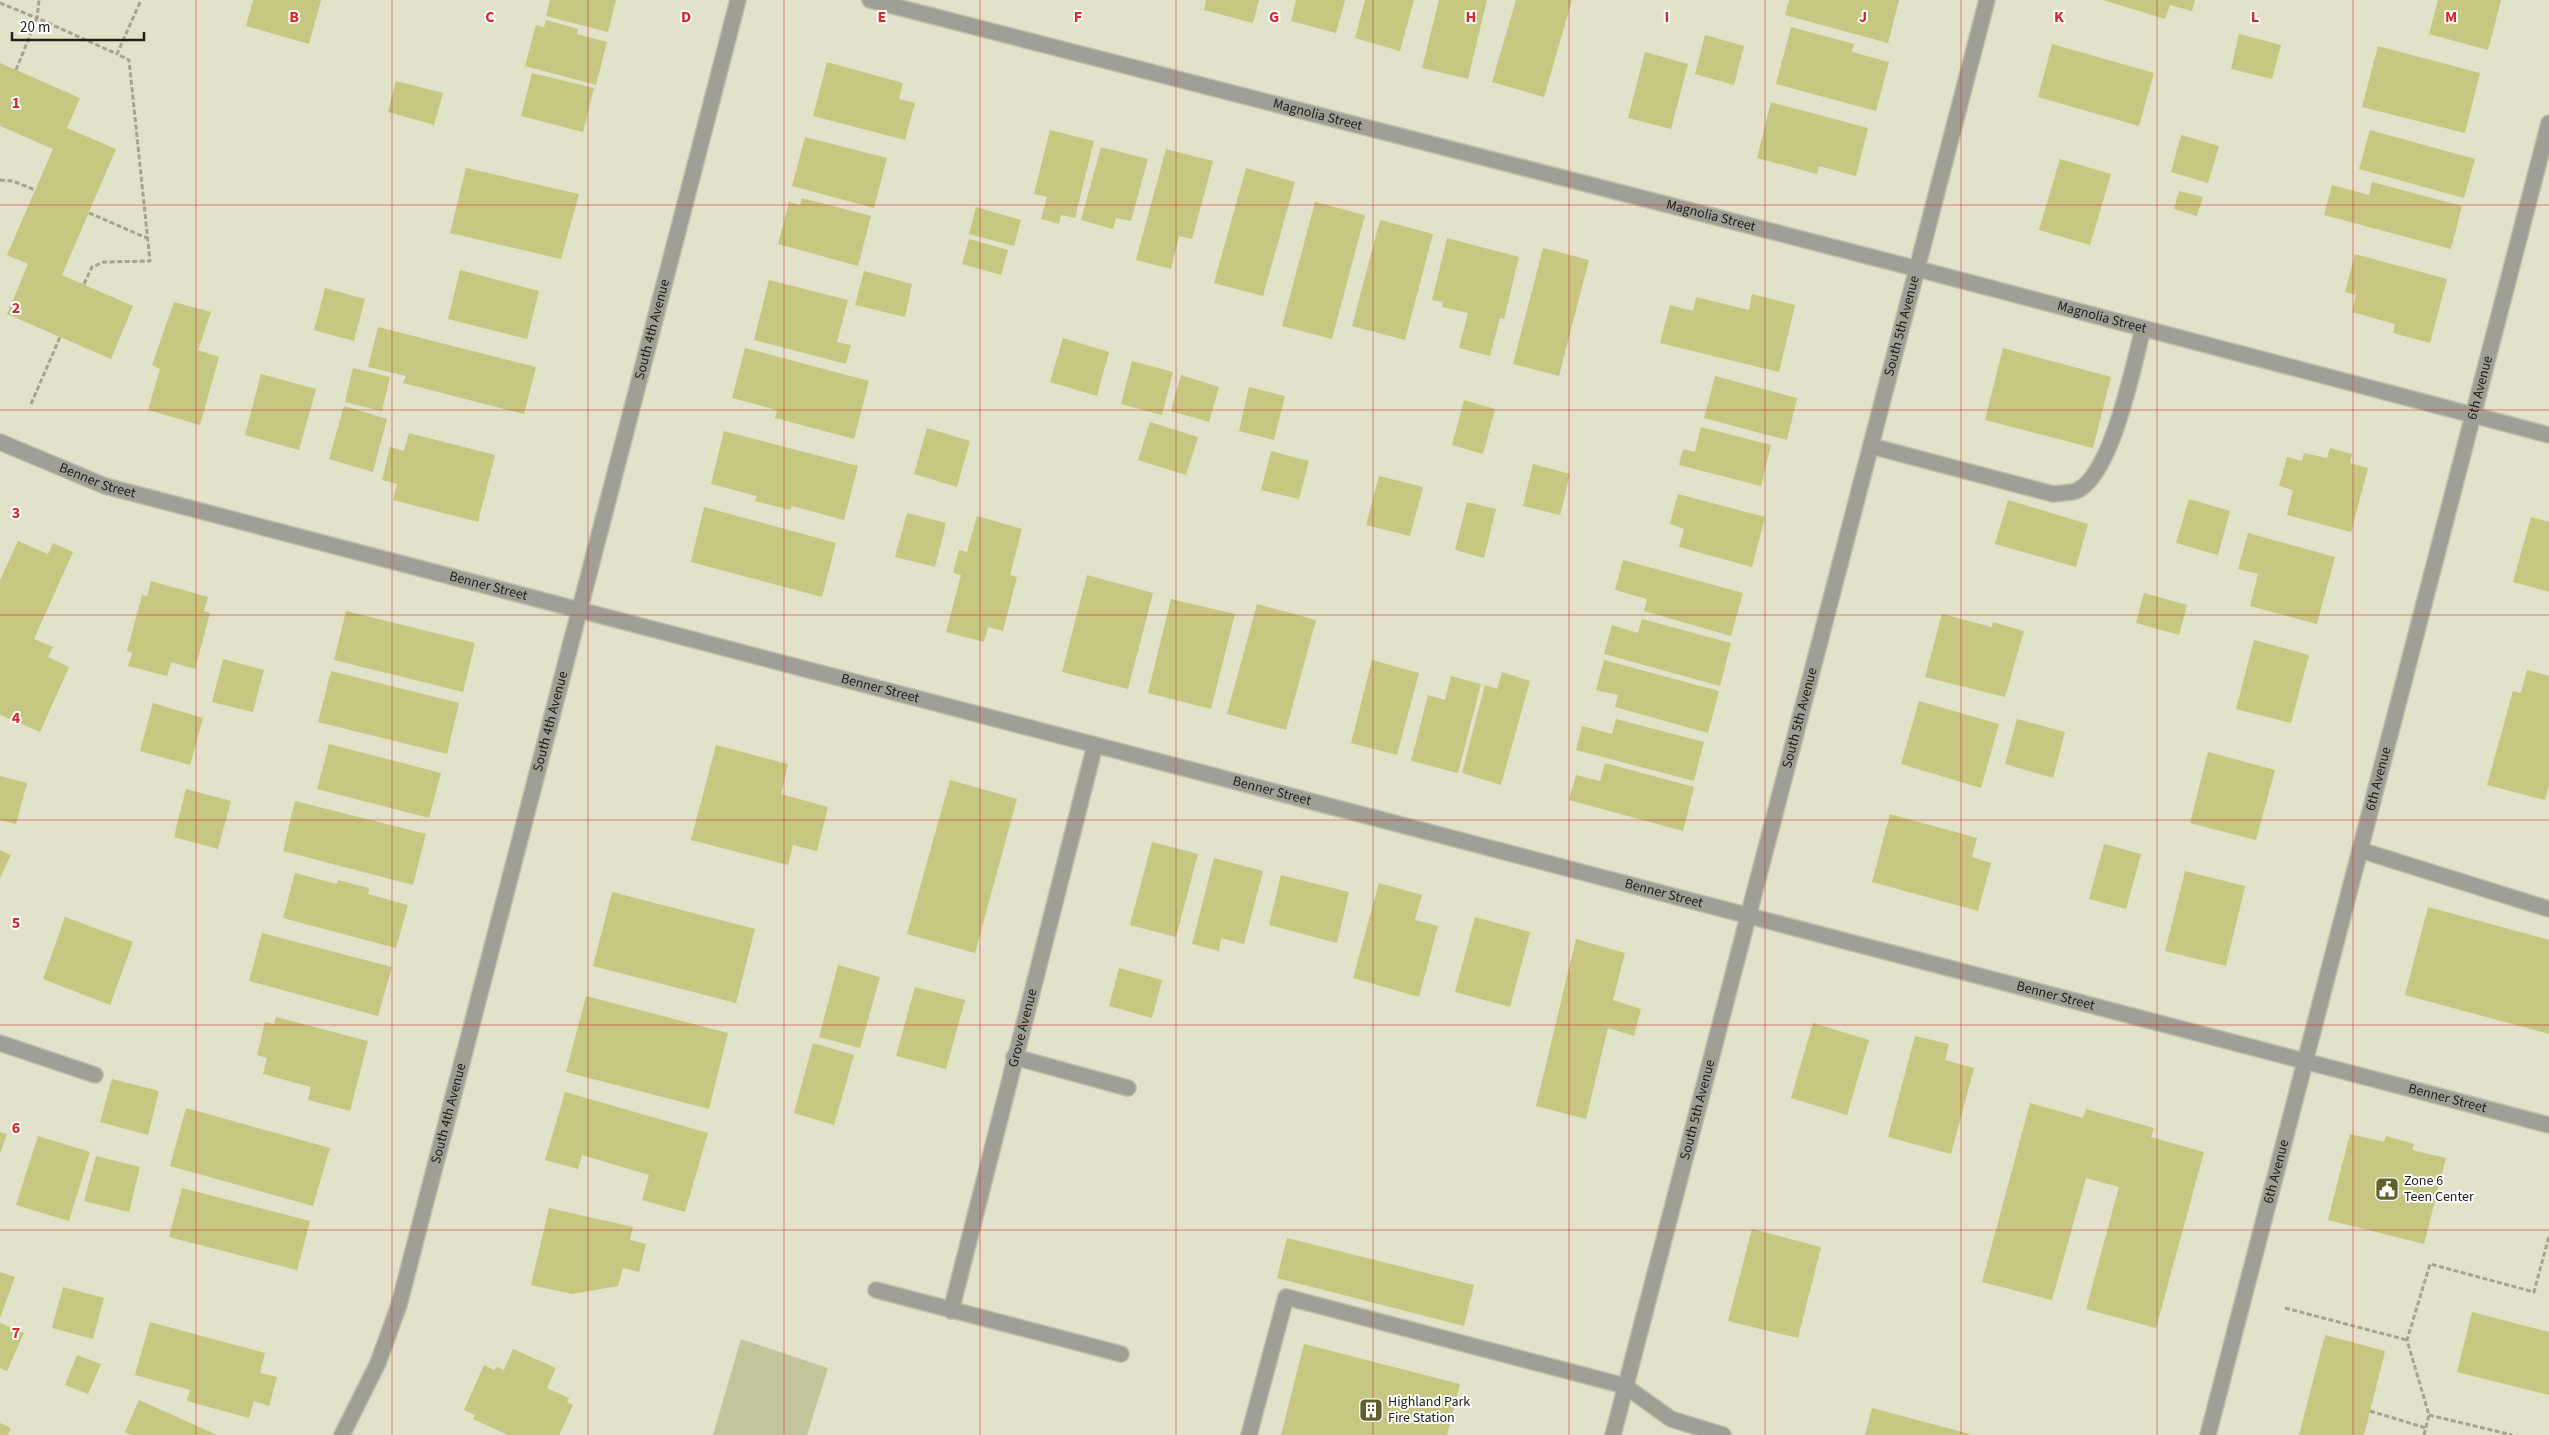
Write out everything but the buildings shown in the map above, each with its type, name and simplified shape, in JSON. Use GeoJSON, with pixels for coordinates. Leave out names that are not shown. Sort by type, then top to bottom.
{"type":"FeatureCollection","features":[{"type":"Feature","properties":{"kind":"street","name":"South 4th Avenue"},"geometry":{"type":"LineString","coordinates":[[342,1435],[378,1363],[399,1305],[581,612],[738,0]]}},
{"type":"Feature","properties":{"kind":"street","name":"Magnolia Street"},"geometry":{"type":"LineString","coordinates":[[870,0],[1918,269],[2549,435]]}},
{"type":"Feature","properties":{"kind":"street","name":"South 5th Avenue"},"geometry":{"type":"LineString","coordinates":[[1613,1435],[1987,0]]}},
{"type":"Feature","properties":{"kind":"street","name":"6th Avenue"},"geometry":{"type":"LineString","coordinates":[[2208,1435],[2549,123]]}},
{"type":"Feature","properties":{"kind":"street"},"geometry":{"type":"LineString","coordinates":[[1871,446],[2053,494],[2076,491],[2091,480],[2104,461],[2112,442],[2143,329]]}},
{"type":"Feature","properties":{"kind":"street","name":"Benner Street"},"geometry":{"type":"LineString","coordinates":[[0,442],[105,486],[2549,1125]]}},
{"type":"Feature","properties":{"kind":"street","name":"Grove Avenue"},"geometry":{"type":"LineString","coordinates":[[951,1310],[1095,745]]}},
{"type":"Feature","properties":{"kind":"street"},"geometry":{"type":"LineString","coordinates":[[2360,850],[2549,909]]}},
{"type":"Feature","properties":{"kind":"street"},"geometry":{"type":"LineString","coordinates":[[0,1043],[95,1075]]}},
{"type":"Feature","properties":{"kind":"street"},"geometry":{"type":"LineString","coordinates":[[1014,1057],[1128,1088]]}},
{"type":"Feature","properties":{"kind":"street"},"geometry":{"type":"LineString","coordinates":[[876,1290],[1121,1354]]}},
{"type":"Feature","properties":{"kind":"street"},"geometry":{"type":"LineString","coordinates":[[1249,1435],[1286,1296],[1626,1386],[1672,1419],[1723,1435]]}},
{"type":"Feature","properties":{"kind":"path"},"geometry":{"type":"LineString","coordinates":[[16,70],[37,18],[39,0]]}},
{"type":"Feature","properties":{"kind":"path"},"geometry":{"type":"LineString","coordinates":[[117,54],[141,0]]}},
{"type":"Feature","properties":{"kind":"path"},"geometry":{"type":"LineString","coordinates":[[0,3],[129,60],[150,261],[104,262],[92,266],[84,284]]}},
{"type":"Feature","properties":{"kind":"path"},"geometry":{"type":"LineString","coordinates":[[0,180],[13,181],[35,190]]}},
{"type":"Feature","properties":{"kind":"path"},"geometry":{"type":"LineString","coordinates":[[89,213],[148,239]]}},
{"type":"Feature","properties":{"kind":"path"},"geometry":{"type":"LineString","coordinates":[[32,404],[60,337]]}},
{"type":"Feature","properties":{"kind":"path"},"geometry":{"type":"LineString","coordinates":[[2424,1435],[2429,1415],[2407,1340],[2430,1264],[2534,1292],[2549,1236]]}},
{"type":"Feature","properties":{"kind":"path"},"geometry":{"type":"LineString","coordinates":[[2286,1308],[2407,1340]]}},
{"type":"Feature","properties":{"kind":"path"},"geometry":{"type":"LineString","coordinates":[[2370,1411],[2426,1428]]}},
{"type":"Feature","properties":{"kind":"path"},"geometry":{"type":"LineString","coordinates":[[2429,1415],[2512,1435]]}},
{"type":"Feature","properties":{"kind":"green space"},"geometry":{"type":"Polygon","coordinates":[[[741,1339],[828,1368],[807,1435],[713,1435],[741,1339]]]}},
{"type":"Feature","properties":{"kind":"place","name":"Zone 6 Teen Center"},"geometry":{"type":"Point","coordinates":[2387,1189]}},
{"type":"Feature","properties":{"kind":"place","name":"Highland Park Fire Station"},"geometry":{"type":"Point","coordinates":[1371,1410]}}]}
